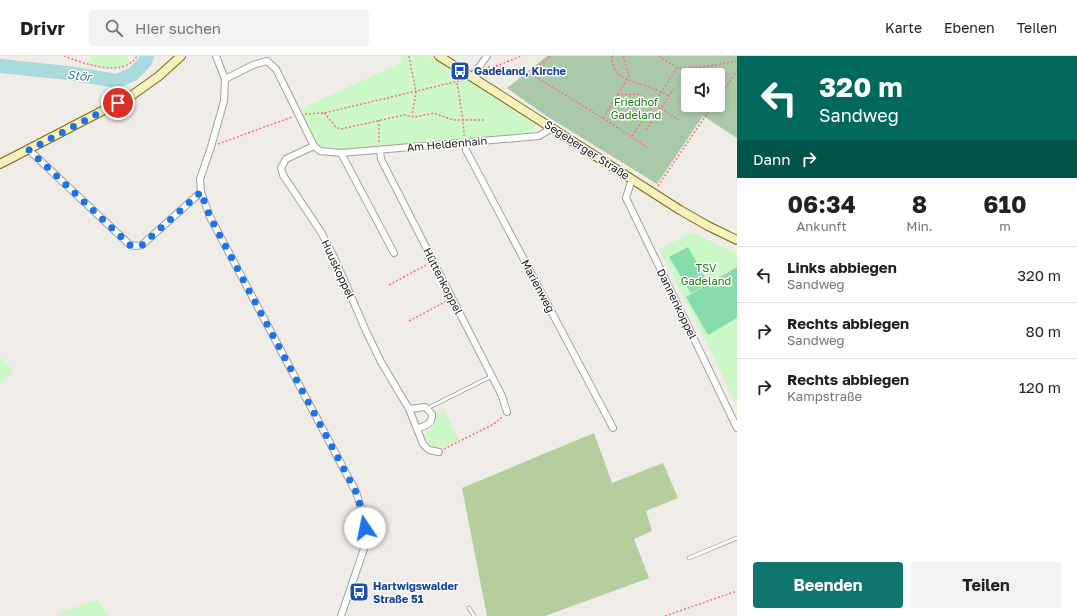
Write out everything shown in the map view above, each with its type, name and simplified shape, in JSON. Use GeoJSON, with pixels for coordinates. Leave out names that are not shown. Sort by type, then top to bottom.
{"type":"FeatureCollection","features":[{"type":"Feature","properties":{"kind":"main road"},"geometry":{"type":"LineString","coordinates":[[0,164],[131,96],[159,76],[181,56]]}},
{"type":"Feature","properties":{"kind":"main road","name":"Segeberger Straße"},"geometry":{"type":"LineString","coordinates":[[439,56],[653,193],[708,226],[737,240]]}},
{"type":"Feature","properties":{"kind":"street"},"geometry":{"type":"LineString","coordinates":[[216,56],[225,79],[224,101],[200,179],[201,192],[210,217],[356,492],[365,520],[366,543],[341,616]]}},
{"type":"Feature","properties":{"kind":"street"},"geometry":{"type":"LineString","coordinates":[[472,77],[487,56]]}},
{"type":"Feature","properties":{"kind":"street"},"geometry":{"type":"LineString","coordinates":[[225,79],[268,59],[276,69],[314,146]]}},
{"type":"Feature","properties":{"kind":"street","name":"Am Heldenhain"},"geometry":{"type":"LineString","coordinates":[[314,146],[320,151],[341,153],[539,136],[552,128]]}},
{"type":"Feature","properties":{"kind":"street","name":"Marienweg"},"geometry":{"type":"LineString","coordinates":[[464,143],[466,150],[613,428]]}},
{"type":"Feature","properties":{"kind":"street","name":"Huuskoppel"},"geometry":{"type":"LineString","coordinates":[[314,146],[286,159],[281,168],[321,232],[335,259],[366,331],[381,362],[409,409],[418,428],[423,444],[429,450],[439,452]]}},
{"type":"Feature","properties":{"kind":"street"},"geometry":{"type":"LineString","coordinates":[[29,150],[130,245],[142,245],[201,192]]}},
{"type":"Feature","properties":{"kind":"street","name":"Hüttenkoppel"},"geometry":{"type":"LineString","coordinates":[[380,150],[381,159],[502,396],[507,412]]}},
{"type":"Feature","properties":{"kind":"street"},"geometry":{"type":"LineString","coordinates":[[341,153],[394,253]]}},
{"type":"Feature","properties":{"kind":"street","name":"Dannenkoppel"},"geometry":{"type":"LineString","coordinates":[[632,180],[626,198],[737,428]]}},
{"type":"Feature","properties":{"kind":"street"},"geometry":{"type":"LineString","coordinates":[[409,409],[425,407],[428,408],[432,414],[433,418],[430,423],[418,428]]}},
{"type":"Feature","properties":{"kind":"lane"},"geometry":{"type":"LineString","coordinates":[[428,408],[492,376]]}},
{"type":"Feature","properties":{"kind":"lane"},"geometry":{"type":"LineString","coordinates":[[689,558],[737,538]]}},
{"type":"Feature","properties":{"kind":"lane"},"geometry":{"type":"LineString","coordinates":[[469,608],[474,616]]}},
{"type":"Feature","properties":{"kind":"path"},"geometry":{"type":"LineString","coordinates":[[64,56],[88,64],[108,68],[122,67],[130,64],[137,56]]}},
{"type":"Feature","properties":{"kind":"path"},"geometry":{"type":"LineString","coordinates":[[409,56],[416,92],[412,116]]}},
{"type":"Feature","properties":{"kind":"path"},"geometry":{"type":"LineString","coordinates":[[496,66],[522,56]]}},
{"type":"Feature","properties":{"kind":"path"},"geometry":{"type":"LineString","coordinates":[[532,74],[550,56]]}},
{"type":"Feature","properties":{"kind":"path"},"geometry":{"type":"LineString","coordinates":[[612,56],[614,68],[617,73],[627,80],[669,96]]}},
{"type":"Feature","properties":{"kind":"path"},"geometry":{"type":"LineString","coordinates":[[603,118],[629,76],[623,56]]}},
{"type":"Feature","properties":{"kind":"path"},"geometry":{"type":"LineString","coordinates":[[659,56],[677,68],[702,67],[737,61]]}},
{"type":"Feature","properties":{"kind":"path"},"geometry":{"type":"LineString","coordinates":[[480,67],[496,66],[532,74],[632,136],[647,147]]}},
{"type":"Feature","properties":{"kind":"path"},"geometry":{"type":"LineString","coordinates":[[632,136],[677,68]]}},
{"type":"Feature","properties":{"kind":"path"},"geometry":{"type":"LineString","coordinates":[[725,88],[737,71]]}},
{"type":"Feature","properties":{"kind":"path"},"geometry":{"type":"LineString","coordinates":[[211,147],[298,114],[324,113],[457,83],[472,77]]}},
{"type":"Feature","properties":{"kind":"path"},"geometry":{"type":"LineString","coordinates":[[457,83],[463,120],[464,143]]}},
{"type":"Feature","properties":{"kind":"path"},"geometry":{"type":"LineString","coordinates":[[646,130],[675,86]]}},
{"type":"Feature","properties":{"kind":"path"},"geometry":{"type":"LineString","coordinates":[[617,95],[638,94],[679,120]]}},
{"type":"Feature","properties":{"kind":"path"},"geometry":{"type":"LineString","coordinates":[[653,193],[709,112]]}},
{"type":"Feature","properties":{"kind":"path"},"geometry":{"type":"LineString","coordinates":[[324,113],[336,127],[341,129],[404,115],[415,117],[434,113],[453,120],[484,120]]}},
{"type":"Feature","properties":{"kind":"path"},"geometry":{"type":"LineString","coordinates":[[378,120],[380,150]]}},
{"type":"Feature","properties":{"kind":"path"},"geometry":{"type":"LineString","coordinates":[[388,285],[433,261]]}},
{"type":"Feature","properties":{"kind":"path"},"geometry":{"type":"LineString","coordinates":[[409,321],[452,299]]}},
{"type":"Feature","properties":{"kind":"path"},"geometry":{"type":"LineString","coordinates":[[439,452],[494,424],[507,412]]}},
{"type":"Feature","properties":{"kind":"path"},"geometry":{"type":"LineString","coordinates":[[665,616],[737,591]]}},
{"type":"Feature","properties":{"kind":"green space"},"geometry":{"type":"Polygon","coordinates":[[[91,56],[127,56],[130,64],[114,67],[88,65],[91,56]]]}},
{"type":"Feature","properties":{"kind":"green space"},"geometry":{"type":"Polygon","coordinates":[[[401,56],[430,56],[535,125],[533,131],[526,135],[343,150],[327,148],[317,144],[300,109],[401,63],[401,56]]]}},
{"type":"Feature","properties":{"kind":"green space","name":"Friedhof Gadeland"},"geometry":{"type":"Polygon","coordinates":[[[547,56],[737,56],[737,138],[703,116],[657,184],[545,115],[507,88],[547,56]]]}},
{"type":"Feature","properties":{"kind":"green space","name":"TSV Gadeland"},"geometry":{"type":"Polygon","coordinates":[[[692,233],[737,253],[737,408],[715,359],[659,249],[692,233]]]}},
{"type":"Feature","properties":{"kind":"green space"},"geometry":{"type":"Polygon","coordinates":[[[688,247],[708,283],[691,293],[669,257],[688,247]]]}},
{"type":"Feature","properties":{"kind":"green space"},"geometry":{"type":"Polygon","coordinates":[[[737,267],[737,318],[708,335],[686,297],[737,267]]]}},
{"type":"Feature","properties":{"kind":"green space"},"geometry":{"type":"Polygon","coordinates":[[[0,357],[13,371],[0,385],[0,357]]]}},
{"type":"Feature","properties":{"kind":"green space"},"geometry":{"type":"Polygon","coordinates":[[[444,410],[459,440],[441,447],[432,446],[425,437],[426,434],[435,424],[436,414],[444,410]]]}},
{"type":"Feature","properties":{"kind":"green space"},"geometry":{"type":"Polygon","coordinates":[[[594,433],[612,483],[663,463],[678,498],[646,511],[652,531],[634,539],[649,578],[545,616],[487,616],[462,488],[594,433]]]}},
{"type":"Feature","properties":{"kind":"green space"},"geometry":{"type":"Polygon","coordinates":[[[97,600],[110,616],[56,616],[61,612],[97,600]]]}},
{"type":"Feature","properties":{"kind":"waterway","name":"Stör"},"geometry":{"type":"LineString","coordinates":[[0,66],[68,73],[117,81],[133,74],[145,62],[147,56]]}},
{"type":"Feature","properties":{"kind":"place","name":"Gadeland, Kirche"},"geometry":{"type":"Point","coordinates":[460,71]}},
{"type":"Feature","properties":{"kind":"place","name":"Hartwigswalder Straße 51"},"geometry":{"type":"Point","coordinates":[359,592]}},
{"type":"Feature","properties":{"kind":"route"},"geometry":{"type":"LineString","coordinates":[[118,103],[29,150],[130,245],[142,245],[201,192],[210,217],[356,492],[365,520],[365,528]]}}]}
